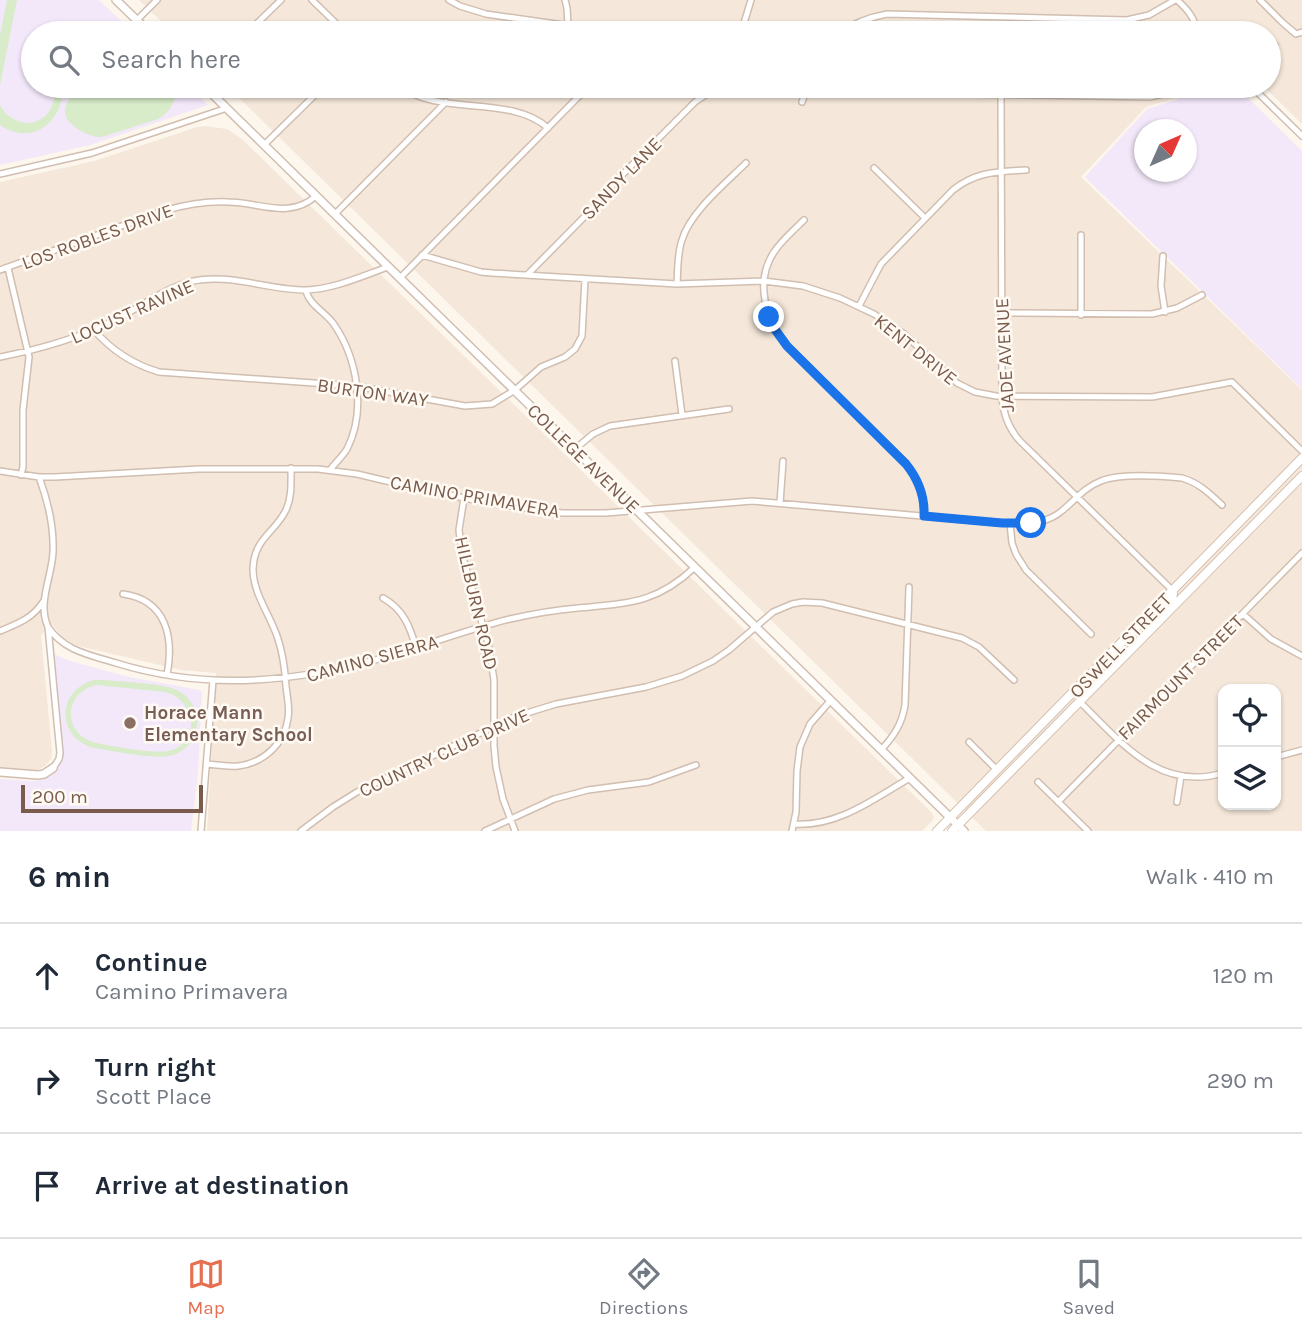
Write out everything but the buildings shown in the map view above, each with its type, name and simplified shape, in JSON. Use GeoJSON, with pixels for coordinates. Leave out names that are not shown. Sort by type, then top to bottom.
{"type":"FeatureCollection","features":[{"type":"Feature","properties":{"kind":"main road","name":"OSWELL STREET"},"geometry":{"type":"LineString","coordinates":[[937,831],[1302,458]]}},
{"type":"Feature","properties":{"kind":"main road","name":"OSWELL STREET"},"geometry":{"type":"LineString","coordinates":[[958,829],[1302,476]]}},
{"type":"Feature","properties":{"kind":"main road"},"geometry":{"type":"LineString","coordinates":[[1137,643],[1147,624],[1172,599],[1172,590]]}},
{"type":"Feature","properties":{"kind":"main road"},"geometry":{"type":"LineString","coordinates":[[1080,702],[1079,694],[1122,644]]}},
{"type":"Feature","properties":{"kind":"street"},"geometry":{"type":"LineString","coordinates":[[116,0],[137,20],[157,0]]}},
{"type":"Feature","properties":{"kind":"street"},"geometry":{"type":"LineString","coordinates":[[259,21],[281,0]]}},
{"type":"Feature","properties":{"kind":"street"},"geometry":{"type":"LineString","coordinates":[[312,0],[334,21]]}},
{"type":"Feature","properties":{"kind":"street"},"geometry":{"type":"LineString","coordinates":[[449,0],[486,14],[534,21]]}},
{"type":"Feature","properties":{"kind":"street"},"geometry":{"type":"LineString","coordinates":[[565,0],[568,21]]}},
{"type":"Feature","properties":{"kind":"street"},"geometry":{"type":"LineString","coordinates":[[743,21],[751,0]]}},
{"type":"Feature","properties":{"kind":"street"},"geometry":{"type":"LineString","coordinates":[[862,21],[887,14],[1127,20],[1149,15],[1176,0],[1195,21]]}},
{"type":"Feature","properties":{"kind":"street"},"geometry":{"type":"LineString","coordinates":[[1260,0],[1296,34],[1302,32]]}},
{"type":"Feature","properties":{"kind":"street"},"geometry":{"type":"LineString","coordinates":[[1267,7],[1275,0]]}},
{"type":"Feature","properties":{"kind":"street","name":"COLLEGE AVENUE"},"geometry":{"type":"LineString","coordinates":[[217,98],[831,700],[958,829]]}},
{"type":"Feature","properties":{"kind":"street"},"geometry":{"type":"LineString","coordinates":[[264,145],[312,98]]}},
{"type":"Feature","properties":{"kind":"street"},"geometry":{"type":"LineString","coordinates":[[427,98],[521,113],[548,128]]}},
{"type":"Feature","properties":{"kind":"street"},"geometry":{"type":"LineString","coordinates":[[400,278],[577,98]]}},
{"type":"Feature","properties":{"kind":"street","name":"SANDY LANE"},"geometry":{"type":"LineString","coordinates":[[527,275],[617,180],[701,98]]}},
{"type":"Feature","properties":{"kind":"street"},"geometry":{"type":"LineString","coordinates":[[802,102],[804,98]]}},
{"type":"Feature","properties":{"kind":"street","name":"JADE AVENUE"},"geometry":{"type":"LineString","coordinates":[[1001,98],[1002,396],[1005,416],[1015,435],[1172,590]]}},
{"type":"Feature","properties":{"kind":"street"},"geometry":{"type":"LineString","coordinates":[[1263,98],[1302,136]]}},
{"type":"Feature","properties":{"kind":"street"},"geometry":{"type":"LineString","coordinates":[[335,214],[446,102]]}},
{"type":"Feature","properties":{"kind":"street"},"geometry":{"type":"LineString","coordinates":[[0,174],[92,153],[227,108]]}},
{"type":"Feature","properties":{"kind":"street"},"geometry":{"type":"LineString","coordinates":[[677,284],[679,250],[686,229],[697,213],[746,163]]}},
{"type":"Feature","properties":{"kind":"street"},"geometry":{"type":"LineString","coordinates":[[874,168],[925,218]]}},
{"type":"Feature","properties":{"kind":"street"},"geometry":{"type":"LineString","coordinates":[[859,306],[881,264],[953,190],[980,174],[1026,170]]}},
{"type":"Feature","properties":{"kind":"street","name":"LOS ROBLES DRIVE"},"geometry":{"type":"LineString","coordinates":[[0,271],[180,206],[230,202],[288,209],[304,205],[316,196]]}},
{"type":"Feature","properties":{"kind":"street"},"geometry":{"type":"LineString","coordinates":[[804,220],[772,254],[768,262],[764,281],[766,306],[774,328],[791,351],[906,464],[918,481],[924,516]]}},
{"type":"Feature","properties":{"kind":"street"},"geometry":{"type":"LineString","coordinates":[[1081,235],[1081,315]]}},
{"type":"Feature","properties":{"kind":"street","name":"KENT DRIVE"},"geometry":{"type":"LineString","coordinates":[[422,255],[481,272],[677,284],[764,281],[803,286],[859,306],[903,333],[957,383],[975,392],[1002,396],[1152,397],[1232,382],[1302,451]]}},
{"type":"Feature","properties":{"kind":"street"},"geometry":{"type":"LineString","coordinates":[[1163,256],[1161,286],[1165,312]]}},
{"type":"Feature","properties":{"kind":"street","name":"LOCUST RAVINE"},"geometry":{"type":"LineString","coordinates":[[0,357],[50,346],[94,330],[167,291],[200,280],[226,279],[306,290],[340,284],[388,267]]}},
{"type":"Feature","properties":{"kind":"street"},"geometry":{"type":"LineString","coordinates":[[8,268],[29,357],[23,410],[21,475]]}},
{"type":"Feature","properties":{"kind":"street","name":"BURTON WAY"},"geometry":{"type":"LineString","coordinates":[[94,330],[124,357],[159,372],[356,386],[465,406],[492,404],[515,390],[541,367],[565,357],[575,349],[582,331],[585,279]]}},
{"type":"Feature","properties":{"kind":"street"},"geometry":{"type":"LineString","coordinates":[[306,290],[310,300],[331,320],[345,343],[354,369],[356,413],[350,440],[344,454],[330,470]]}},
{"type":"Feature","properties":{"kind":"street"},"geometry":{"type":"LineString","coordinates":[[1001,313],[1139,316],[1165,312],[1202,295]]}},
{"type":"Feature","properties":{"kind":"street"},"geometry":{"type":"LineString","coordinates":[[675,361],[682,415]]}},
{"type":"Feature","properties":{"kind":"street"},"geometry":{"type":"LineString","coordinates":[[575,449],[593,434],[610,426],[729,409]]}},
{"type":"Feature","properties":{"kind":"street"},"geometry":{"type":"LineString","coordinates":[[779,503],[783,461]]}},
{"type":"Feature","properties":{"kind":"street"},"geometry":{"type":"LineString","coordinates":[[207,764],[245,765],[263,758],[283,736],[288,720],[281,647],[256,587],[253,568],[261,542],[287,508],[291,491],[291,468]]}},
{"type":"Feature","properties":{"kind":"street","name":"CAMINO PRIMAVERA"},"geometry":{"type":"LineString","coordinates":[[0,471],[39,477],[199,469],[330,470],[464,498],[541,511],[584,514],[752,500],[1031,523],[1048,519],[1064,510],[1092,485],[1111,478],[1172,477],[1197,484],[1222,505]]}},
{"type":"Feature","properties":{"kind":"street"},"geometry":{"type":"LineString","coordinates":[[0,772],[44,774],[54,768],[60,753],[48,627],[44,614],[44,600],[52,566],[53,534],[39,477]]}},
{"type":"Feature","properties":{"kind":"street","name":"HILLBURN ROAD"},"geometry":{"type":"LineString","coordinates":[[464,498],[459,530],[462,554],[489,647],[494,680],[493,726],[497,775],[514,831]]}},
{"type":"Feature","properties":{"kind":"street"},"geometry":{"type":"LineString","coordinates":[[1010,523],[1012,543],[1026,570],[1091,634]]}},
{"type":"Feature","properties":{"kind":"street","name":"FAIRMOUNT STREET"},"geometry":{"type":"LineString","coordinates":[[1058,802],[1302,553]]}},
{"type":"Feature","properties":{"kind":"street","name":"CAMINO SIERRA"},"geometry":{"type":"LineString","coordinates":[[48,627],[59,641],[74,650],[167,675],[213,680],[286,679],[357,665],[484,626],[544,613],[614,606],[641,600],[666,589],[695,567]]}},
{"type":"Feature","properties":{"kind":"street"},"geometry":{"type":"LineString","coordinates":[[881,750],[896,732],[905,705],[909,587]]}},
{"type":"Feature","properties":{"kind":"street"},"geometry":{"type":"LineString","coordinates":[[123,594],[148,602],[164,622],[171,650],[167,675]]}},
{"type":"Feature","properties":{"kind":"street"},"geometry":{"type":"LineString","coordinates":[[383,598],[397,607],[408,622],[416,648]]}},
{"type":"Feature","properties":{"kind":"street"},"geometry":{"type":"LineString","coordinates":[[0,631],[32,616],[44,600]]}},
{"type":"Feature","properties":{"kind":"street","name":"COUNTRY CLUB DRIVE"},"geometry":{"type":"LineString","coordinates":[[300,831],[358,792],[524,713],[556,704],[646,687],[682,676],[713,661],[765,618],[792,604],[812,602],[971,642],[1014,680]]}},
{"type":"Feature","properties":{"kind":"street"},"geometry":{"type":"LineString","coordinates":[[1242,614],[1271,639],[1302,656]]}},
{"type":"Feature","properties":{"kind":"street"},"geometry":{"type":"LineString","coordinates":[[201,831],[213,680]]}},
{"type":"Feature","properties":{"kind":"street"},"geometry":{"type":"LineString","coordinates":[[792,831],[798,797],[800,747],[810,724],[831,700]]}},
{"type":"Feature","properties":{"kind":"street"},"geometry":{"type":"LineString","coordinates":[[1080,702],[1133,754],[1153,767],[1181,776],[1218,774]]}},
{"type":"Feature","properties":{"kind":"street"},"geometry":{"type":"LineString","coordinates":[[969,741],[997,770]]}},
{"type":"Feature","properties":{"kind":"street"},"geometry":{"type":"LineString","coordinates":[[1281,756],[1302,750]]}},
{"type":"Feature","properties":{"kind":"street"},"geometry":{"type":"LineString","coordinates":[[485,831],[573,793],[649,782],[696,765]]}},
{"type":"Feature","properties":{"kind":"street"},"geometry":{"type":"LineString","coordinates":[[1177,802],[1181,776]]}},
{"type":"Feature","properties":{"kind":"street"},"geometry":{"type":"LineString","coordinates":[[794,824],[817,824],[837,819],[910,778]]}},
{"type":"Feature","properties":{"kind":"street"},"geometry":{"type":"LineString","coordinates":[[1038,782],[1088,831]]}},
{"type":"Feature","properties":{"kind":"shaded area"},"geometry":{"type":"Polygon","coordinates":[[[0,0],[99,0],[121,21],[21,21],[21,98],[200,98],[208,105],[90,145],[0,165],[0,0]]]}},
{"type":"Feature","properties":{"kind":"shaded area"},"geometry":{"type":"Polygon","coordinates":[[[139,0],[1302,0],[1302,124],[1275,98],[1281,98],[1281,21],[161,21],[139,0]]]}},
{"type":"Feature","properties":{"kind":"shaded area"},"geometry":{"type":"Polygon","coordinates":[[[239,98],[1175,98],[1146,107],[1081,177],[1302,390],[1302,831],[986,831],[239,98]]]}},
{"type":"Feature","properties":{"kind":"shaded area"},"geometry":{"type":"Polygon","coordinates":[[[1179,98],[1248,98],[1302,151],[1302,389],[1085,177],[1134,123],[1134,182],[1197,182],[1197,119],[1138,119],[1147,109],[1179,98]]]}},
{"type":"Feature","properties":{"kind":"shaded area"},"geometry":{"type":"Polygon","coordinates":[[[206,126],[227,129],[242,139],[932,813],[932,821],[922,831],[207,831],[216,673],[181,670],[78,646],[63,638],[52,624],[41,635],[51,759],[37,770],[0,768],[0,182],[94,161],[206,126]]]}},
{"type":"Feature","properties":{"kind":"shaded area","name":"Horace Mann Elementary School"},"geometry":{"type":"Polygon","coordinates":[[[54,654],[129,677],[200,690],[198,773],[191,831],[0,831],[0,779],[43,780],[54,774],[61,762],[63,752],[54,654]]]}},
{"type":"Feature","properties":{"kind":"green space"},"geometry":{"type":"Polygon","coordinates":[[[7,0],[17,0],[0,85],[0,35],[7,0]]]}},
{"type":"Feature","properties":{"kind":"green space"},"geometry":{"type":"Polygon","coordinates":[[[62,98],[54,117],[43,128],[22,133],[0,125],[0,105],[10,117],[25,123],[39,120],[46,115],[54,100],[62,98]]]}},
{"type":"Feature","properties":{"kind":"green space"},"geometry":{"type":"Polygon","coordinates":[[[70,98],[175,98],[166,113],[158,119],[102,137],[92,136],[70,122],[66,118],[66,106],[70,98]]]}},
{"type":"Feature","properties":{"kind":"green space"},"geometry":{"type":"Polygon","coordinates":[[[94,680],[104,680],[154,685],[179,691],[190,700],[194,708],[197,717],[195,734],[185,748],[162,757],[94,748],[82,743],[67,725],[66,714],[67,703],[82,685],[94,680]],[[96,685],[85,690],[72,705],[73,724],[85,739],[96,743],[143,751],[168,751],[179,747],[186,740],[191,722],[184,704],[165,692],[96,685]]]}},
{"type":"Feature","properties":{"kind":"place","name":"Horace Mann Elementary School"},"geometry":{"type":"Point","coordinates":[130,723]}},
{"type":"Feature","properties":{"kind":"route"},"geometry":{"type":"LineString","coordinates":[[769,317],[787,346],[912,471],[921,491],[924,516],[1031,523]]}}]}
